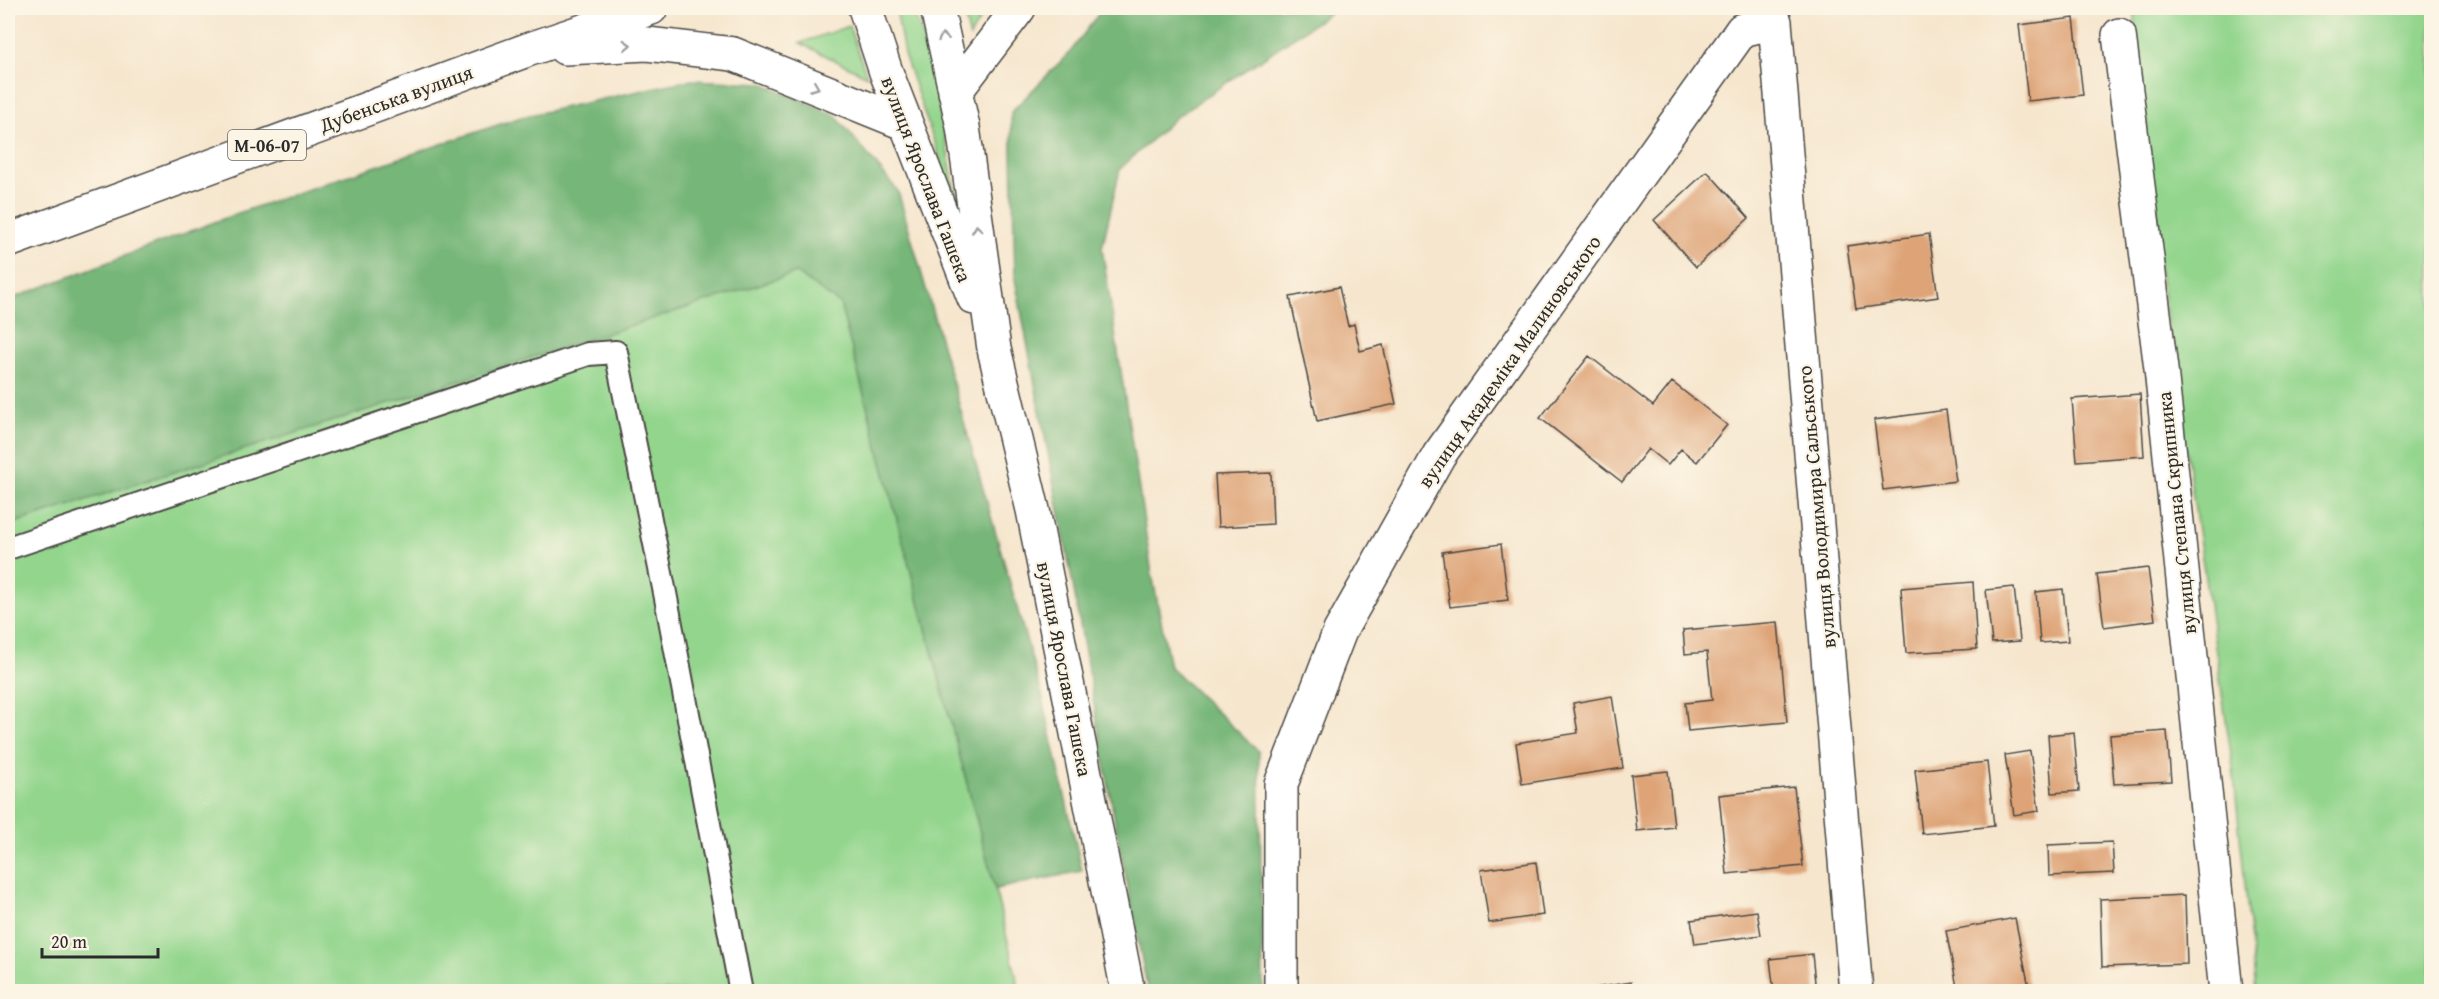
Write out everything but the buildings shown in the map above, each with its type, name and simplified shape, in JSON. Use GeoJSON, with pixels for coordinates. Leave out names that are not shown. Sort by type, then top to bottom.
{"type":"FeatureCollection","features":[{"type":"Feature","properties":{"kind":"street","name":"Дубенська вулиця"},"geometry":{"type":"LineString","coordinates":[[8,241],[527,50],[651,8]]}},
{"type":"Feature","properties":{"kind":"street","name":"вулиця Ярослава Гашека"},"geometry":{"type":"LineString","coordinates":[[865,8],[906,124],[994,349]]}},
{"type":"Feature","properties":{"kind":"street","name":"вулиця Ярослава Гашека"},"geometry":{"type":"LineString","coordinates":[[937,8],[963,127],[994,349],[1033,510],[1128,992]]}},
{"type":"Feature","properties":{"kind":"street"},"geometry":{"type":"LineString","coordinates":[[955,92],[1019,8]]}},
{"type":"Feature","properties":{"kind":"street","name":"вулиця Академіка Малиновського"},"geometry":{"type":"LineString","coordinates":[[1281,992],[1281,784],[1340,631],[1438,455],[1742,30],[1775,22]]}},
{"type":"Feature","properties":{"kind":"street","name":"вулиця Володимира Сальського"},"geometry":{"type":"LineString","coordinates":[[1775,22],[1856,992]]}},
{"type":"Feature","properties":{"kind":"street","name":"вулиця Степана Скрипника"},"geometry":{"type":"LineString","coordinates":[[2119,34],[2161,369],[2226,992]]}},
{"type":"Feature","properties":{"kind":"street"},"geometry":{"type":"LineString","coordinates":[[527,50],[647,44],[733,54],[906,124]]}},
{"type":"Feature","properties":{"kind":"lane"},"geometry":{"type":"LineString","coordinates":[[8,548],[588,354],[616,352],[665,593],[741,992]]}},
{"type":"Feature","properties":{"kind":"green space"},"geometry":{"type":"Polygon","coordinates":[[[912,8],[928,49],[960,217],[904,54],[896,9],[912,8]]]}},
{"type":"Feature","properties":{"kind":"green space"},"geometry":{"type":"Polygon","coordinates":[[[962,8],[986,8],[970,37],[962,8]]]}},
{"type":"Feature","properties":{"kind":"green space"},"geometry":{"type":"Polygon","coordinates":[[[1103,8],[1337,8],[1176,117],[1120,169],[1102,248],[1152,574],[1170,667],[1259,752],[1263,991],[1148,991],[1015,279],[1011,112],[1071,51],[1103,8]]]}},
{"type":"Feature","properties":{"kind":"green space"},"geometry":{"type":"Polygon","coordinates":[[[2135,8],[2431,8],[2431,991],[2256,991],[2233,768],[2135,103],[2135,8]]]}},
{"type":"Feature","properties":{"kind":"green space"},"geometry":{"type":"Polygon","coordinates":[[[849,26],[867,76],[800,43],[849,26]]]}},
{"type":"Feature","properties":{"kind":"green space"},"geometry":{"type":"Polygon","coordinates":[[[689,80],[762,83],[835,115],[898,191],[1042,695],[1082,871],[995,889],[840,304],[796,273],[8,525],[8,300],[241,212],[521,117],[689,80]]]}},
{"type":"Feature","properties":{"kind":"green space"},"geometry":{"type":"Polygon","coordinates":[[[796,272],[840,304],[1020,991],[8,991],[8,525],[796,272]]]}}]}
